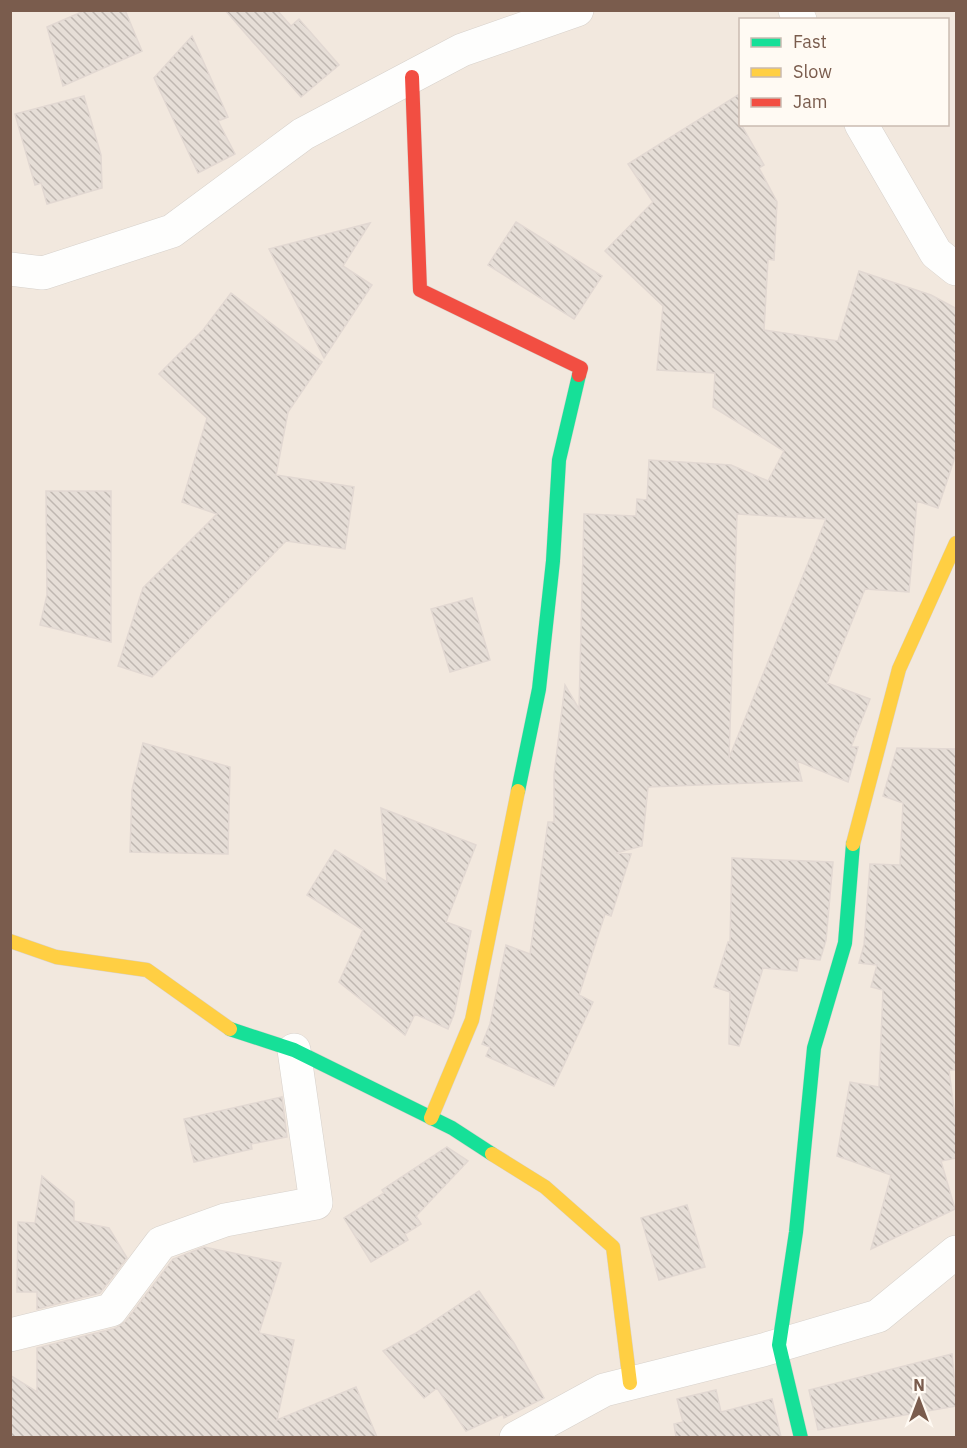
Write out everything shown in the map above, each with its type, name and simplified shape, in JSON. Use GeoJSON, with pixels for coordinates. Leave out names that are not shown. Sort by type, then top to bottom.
{"type":"FeatureCollection","features":[{"type":"Feature","properties":{"kind":"street"},"geometry":{"type":"LineString","coordinates":[[10,270],[43,273],[172,231],[303,134],[462,50],[577,10]]}},
{"type":"Feature","properties":{"kind":"street"},"geometry":{"type":"LineString","coordinates":[[412,76],[420,290],[581,368],[559,460],[553,561],[537,700],[472,1020],[431,1118]]}},
{"type":"Feature","properties":{"kind":"street"},"geometry":{"type":"LineString","coordinates":[[862,126],[936,253],[957,269]]}},
{"type":"Feature","properties":{"kind":"street"},"geometry":{"type":"LineString","coordinates":[[801,1437],[779,1345],[796,1232],[814,1048],[844,943],[854,832],[899,669],[957,543]]}},
{"type":"Feature","properties":{"kind":"street"},"geometry":{"type":"LineString","coordinates":[[10,941],[56,957],[147,970],[230,1029],[294,1050],[431,1118],[545,1187],[613,1248],[630,1383]]}},
{"type":"Feature","properties":{"kind":"street"},"geometry":{"type":"LineString","coordinates":[[10,1335],[111,1310],[161,1243],[225,1220],[316,1203],[294,1050]]}},
{"type":"Feature","properties":{"kind":"street"},"geometry":{"type":"LineString","coordinates":[[516,1437],[604,1390],[779,1345],[878,1316],[957,1252]]}},
{"type":"Feature","properties":{"kind":"shaded area"},"geometry":{"type":"Polygon","coordinates":[[[11,11],[956,11],[956,1437],[11,1437],[11,11]]]}},
{"type":"Feature","properties":{"kind":"building"},"geometry":{"type":"Polygon","coordinates":[[[86,10],[125,10],[142,51],[63,86],[47,27],[86,10]]]}},
{"type":"Feature","properties":{"kind":"building"},"geometry":{"type":"Polygon","coordinates":[[[225,10],[277,10],[291,26],[299,19],[339,65],[301,97],[225,10]]]}},
{"type":"Feature","properties":{"kind":"building"},"geometry":{"type":"Polygon","coordinates":[[[192,36],[228,117],[218,121],[235,154],[198,173],[154,78],[192,36]]]}},
{"type":"Feature","properties":{"kind":"building"},"geometry":{"type":"Polygon","coordinates":[[[739,94],[739,126],[742,126],[764,165],[759,168],[777,202],[774,260],[768,259],[764,330],[838,341],[859,271],[931,295],[957,309],[957,451],[938,508],[917,501],[909,592],[865,589],[827,683],[870,699],[851,747],[858,747],[848,782],[797,761],[802,781],[648,787],[642,846],[616,853],[631,854],[611,916],[605,914],[579,995],[593,1002],[554,1086],[486,1056],[490,1047],[482,1044],[490,1024],[506,945],[530,954],[548,822],[554,822],[554,775],[565,685],[579,709],[584,514],[636,516],[637,499],[647,500],[649,460],[731,465],[768,481],[784,451],[713,407],[715,373],[657,370],[663,306],[605,251],[653,202],[628,164],[739,94]],[[737,514],[729,758],[826,519],[737,514]]]}},
{"type":"Feature","properties":{"kind":"building"},"geometry":{"type":"Polygon","coordinates":[[[84,96],[101,155],[102,188],[47,204],[41,183],[35,185],[15,114],[84,96]]]}},
{"type":"Feature","properties":{"kind":"building"},"geometry":{"type":"Polygon","coordinates":[[[516,222],[602,276],[574,319],[488,265],[516,222]]]}},
{"type":"Feature","properties":{"kind":"building"},"geometry":{"type":"Polygon","coordinates":[[[370,223],[343,266],[372,285],[324,358],[269,249],[370,223]]]}},
{"type":"Feature","properties":{"kind":"building"},"geometry":{"type":"Polygon","coordinates":[[[231,293],[322,362],[288,412],[276,475],[354,487],[345,549],[286,541],[152,677],[118,666],[143,588],[217,514],[182,502],[207,418],[159,374],[203,330],[231,293]]]}},
{"type":"Feature","properties":{"kind":"building"},"geometry":{"type":"Polygon","coordinates":[[[46,491],[111,491],[111,642],[40,625],[47,595],[46,491]]]}},
{"type":"Feature","properties":{"kind":"building"},"geometry":{"type":"Polygon","coordinates":[[[472,598],[490,660],[450,672],[431,609],[472,598]]]}},
{"type":"Feature","properties":{"kind":"building"},"geometry":{"type":"Polygon","coordinates":[[[143,743],[230,767],[228,854],[130,852],[132,790],[143,743]]]}},
{"type":"Feature","properties":{"kind":"building"},"geometry":{"type":"Polygon","coordinates":[[[897,748],[957,749],[957,1070],[949,1070],[957,1132],[957,1158],[941,1161],[955,1209],[871,1249],[891,1175],[837,1156],[850,1082],[879,1087],[883,990],[871,987],[877,965],[859,963],[864,945],[870,864],[900,865],[903,803],[883,796],[897,748]]]}},
{"type":"Feature","properties":{"kind":"building"},"geometry":{"type":"Polygon","coordinates":[[[381,808],[476,845],[446,922],[471,931],[454,1014],[448,1029],[415,1014],[405,1035],[339,982],[363,930],[307,895],[335,850],[387,882],[381,808]]]}},
{"type":"Feature","properties":{"kind":"building"},"geometry":{"type":"Polygon","coordinates":[[[732,858],[833,862],[826,940],[820,960],[799,958],[797,971],[763,968],[739,1046],[729,1044],[730,992],[714,987],[728,942],[730,942],[732,858]]]}},
{"type":"Feature","properties":{"kind":"building"},"geometry":{"type":"Polygon","coordinates":[[[282,1097],[287,1137],[251,1144],[252,1149],[194,1162],[184,1119],[282,1097]]]}},
{"type":"Feature","properties":{"kind":"building"},"geometry":{"type":"Polygon","coordinates":[[[447,1147],[468,1161],[416,1216],[421,1224],[405,1234],[408,1240],[371,1262],[344,1218],[384,1193],[382,1190],[447,1147]]]}},
{"type":"Feature","properties":{"kind":"building"},"geometry":{"type":"Polygon","coordinates":[[[42,1176],[74,1202],[74,1221],[109,1228],[127,1258],[100,1293],[37,1309],[37,1292],[17,1292],[18,1222],[35,1223],[42,1176]]]}},
{"type":"Feature","properties":{"kind":"building"},"geometry":{"type":"Polygon","coordinates":[[[687,1205],[705,1267],[659,1280],[641,1218],[687,1205]]]}},
{"type":"Feature","properties":{"kind":"building"},"geometry":{"type":"Polygon","coordinates":[[[204,1247],[281,1263],[259,1333],[294,1340],[277,1420],[356,1387],[377,1437],[10,1437],[10,1375],[37,1392],[37,1348],[116,1328],[126,1321],[173,1259],[204,1247]]]}},
{"type":"Feature","properties":{"kind":"building"},"geometry":{"type":"Polygon","coordinates":[[[479,1291],[514,1343],[544,1398],[504,1418],[503,1414],[466,1431],[437,1388],[424,1398],[383,1351],[416,1333],[479,1291]]]}},
{"type":"Feature","properties":{"kind":"building"},"geometry":{"type":"Polygon","coordinates":[[[952,1354],[957,1406],[818,1430],[809,1390],[952,1354]]]}},
{"type":"Feature","properties":{"kind":"building"},"geometry":{"type":"Polygon","coordinates":[[[716,1390],[721,1412],[772,1399],[781,1437],[676,1437],[674,1424],[683,1422],[677,1399],[716,1390]]]}},
{"type":"Feature","properties":{"kind":"traffic: fast"},"geometry":{"type":"LineString","coordinates":[[518,791],[539,689],[553,561],[559,460],[579,375]]}},
{"type":"Feature","properties":{"kind":"traffic: fast"},"geometry":{"type":"LineString","coordinates":[[801,1438],[779,1345],[796,1232],[814,1048],[845,943],[853,844]]}},
{"type":"Feature","properties":{"kind":"traffic: fast"},"geometry":{"type":"LineString","coordinates":[[230,1029],[294,1050],[452,1128],[492,1154]]}},
{"type":"Feature","properties":{"kind":"traffic: slow"},"geometry":{"type":"LineString","coordinates":[[853,844],[899,669],[956,543]]}},
{"type":"Feature","properties":{"kind":"traffic: slow"},"geometry":{"type":"LineString","coordinates":[[431,1118],[472,1020],[518,791]]}},
{"type":"Feature","properties":{"kind":"traffic: slow"},"geometry":{"type":"LineString","coordinates":[[10,941],[56,957],[147,970],[230,1029]]}},
{"type":"Feature","properties":{"kind":"traffic: slow"},"geometry":{"type":"LineString","coordinates":[[492,1154],[545,1187],[613,1247],[630,1383]]}},
{"type":"Feature","properties":{"kind":"traffic: jam"},"geometry":{"type":"LineString","coordinates":[[412,77],[420,290],[581,368],[579,375]]}}]}
